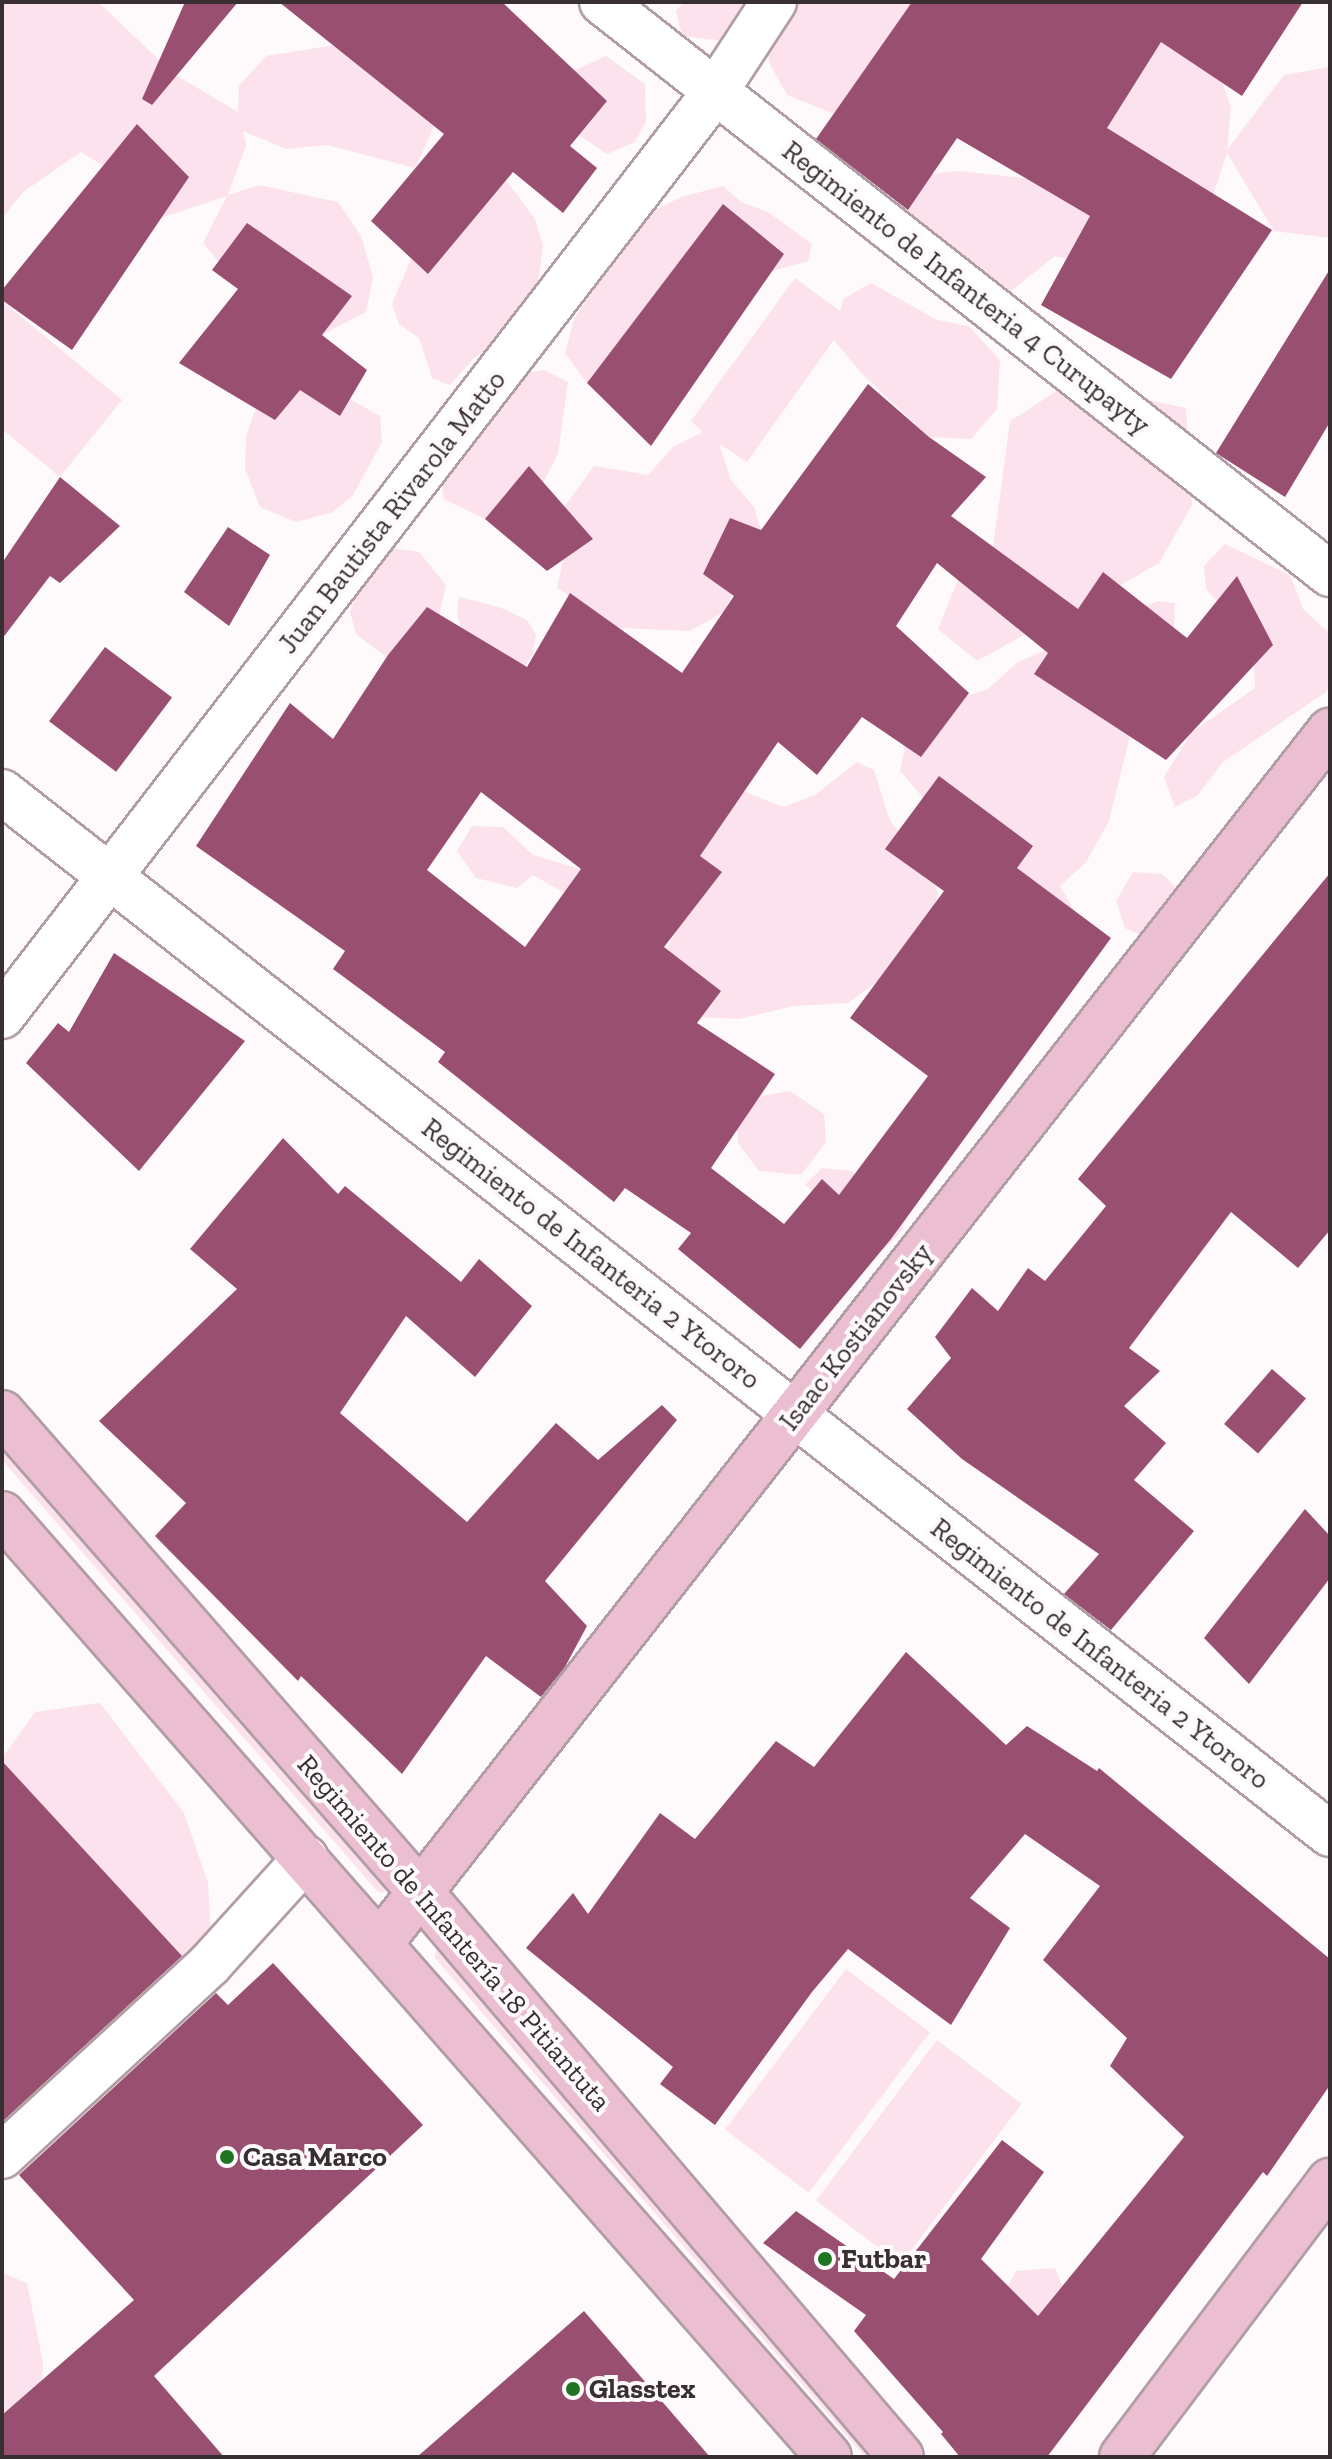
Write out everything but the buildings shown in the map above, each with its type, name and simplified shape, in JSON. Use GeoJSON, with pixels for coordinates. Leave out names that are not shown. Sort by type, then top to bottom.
{"type":"FeatureCollection","features":[{"type":"Feature","properties":{"kind":"main road","name":"Isaac Kostianovsky"},"geometry":{"type":"LineString","coordinates":[[381,1942],[422,1894],[1330,731]]}},
{"type":"Feature","properties":{"kind":"main road","name":"Regimiento de Infantería 18 Pitiantuta"},"geometry":{"type":"LineString","coordinates":[[2,1413],[422,1894],[901,2457]]}},
{"type":"Feature","properties":{"kind":"main road"},"geometry":{"type":"LineString","coordinates":[[2,1514],[381,1942],[829,2457]]}},
{"type":"Feature","properties":{"kind":"main road"},"geometry":{"type":"LineString","coordinates":[[1122,2457],[1330,2181]]}},
{"type":"Feature","properties":{"kind":"street","name":"Regimiento de Infanteria 4 Curupayty"},"geometry":{"type":"LineString","coordinates":[[602,2],[1330,574]]}},
{"type":"Feature","properties":{"kind":"street","name":"Juan Bautista Rivarola Matto"},"geometry":{"type":"LineString","coordinates":[[2,1016],[715,92],[774,2]]}},
{"type":"Feature","properties":{"kind":"street","name":"Regimiento de Infanteria 2 Ytororo"},"geometry":{"type":"LineString","coordinates":[[2,792],[1330,1834]]}},
{"type":"Feature","properties":{"kind":"street"},"geometry":{"type":"LineString","coordinates":[[2,2156],[209,1965],[306,1858]]}},
{"type":"Feature","properties":{"kind":"shaded area"},"geometry":{"type":"Polygon","coordinates":[[[2,2],[98,2],[174,74],[238,112],[239,86],[266,56],[361,41],[447,98],[415,168],[327,145],[286,149],[243,131],[246,145],[228,195],[259,185],[338,202],[361,236],[373,277],[366,312],[322,335],[245,275],[218,261],[203,243],[227,196],[161,218],[123,178],[81,152],[23,192],[2,219],[2,2]]]}},
{"type":"Feature","properties":{"kind":"shaded area"},"geometry":{"type":"Polygon","coordinates":[[[684,2],[1033,2],[834,114],[787,95],[769,62],[764,8],[724,41],[682,36],[676,11],[684,2]]]}},
{"type":"Feature","properties":{"kind":"shaded area"},"geometry":{"type":"Polygon","coordinates":[[[1071,2],[1210,49],[1231,107],[1227,150],[1284,75],[1330,67],[1330,238],[1274,231],[1227,153],[1201,232],[1117,269],[1055,256],[998,301],[955,310],[904,267],[868,214],[912,176],[958,171],[1024,178],[1066,147],[1071,2]]]}},
{"type":"Feature","properties":{"kind":"shaded area"},"geometry":{"type":"Polygon","coordinates":[[[606,56],[645,84],[646,121],[635,142],[607,154],[579,135],[575,70],[606,56]]]}},
{"type":"Feature","properties":{"kind":"shaded area"},"geometry":{"type":"Polygon","coordinates":[[[484,170],[506,180],[535,219],[543,246],[536,296],[504,337],[473,359],[450,385],[432,378],[419,338],[399,324],[392,304],[411,259],[429,243],[484,170]]]}},
{"type":"Feature","properties":{"kind":"shaded area"},"geometry":{"type":"Polygon","coordinates":[[[723,186],[741,202],[768,212],[812,244],[808,261],[772,271],[738,264],[587,383],[565,353],[574,319],[641,217],[681,197],[723,186]]]}},
{"type":"Feature","properties":{"kind":"shaded area"},"geometry":{"type":"Polygon","coordinates":[[[795,278],[840,311],[843,299],[871,283],[937,320],[969,326],[1000,360],[997,409],[971,439],[929,437],[862,374],[834,340],[747,462],[719,444],[731,480],[754,507],[761,530],[724,612],[690,631],[619,628],[557,588],[563,560],[564,507],[594,466],[648,475],[673,447],[703,432],[691,421],[795,278]]]}},
{"type":"Feature","properties":{"kind":"shaded area"},"geometry":{"type":"Polygon","coordinates":[[[2,301],[122,400],[60,477],[2,429],[2,301]]]}},
{"type":"Feature","properties":{"kind":"shaded area"},"geometry":{"type":"Polygon","coordinates":[[[544,370],[568,382],[558,454],[538,492],[504,522],[485,519],[444,499],[439,468],[520,374],[544,370]]]}},
{"type":"Feature","properties":{"kind":"shaded area"},"geometry":{"type":"Polygon","coordinates":[[[318,381],[380,416],[382,442],[353,495],[333,512],[296,522],[260,507],[245,469],[246,436],[256,408],[318,381]]]}},
{"type":"Feature","properties":{"kind":"shaded area"},"geometry":{"type":"Polygon","coordinates":[[[1069,383],[1186,408],[1192,505],[1159,563],[1077,610],[1040,626],[977,661],[938,629],[958,580],[993,547],[1010,421],[1069,383]]]}},
{"type":"Feature","properties":{"kind":"shaded area"},"geometry":{"type":"Polygon","coordinates":[[[1225,544],[1290,575],[1303,609],[1330,634],[1330,684],[1326,692],[1223,762],[1197,796],[1175,807],[1164,777],[1191,733],[1255,688],[1254,664],[1224,609],[1206,589],[1204,566],[1225,544]]]}},
{"type":"Feature","properties":{"kind":"shaded area"},"geometry":{"type":"Polygon","coordinates":[[[372,545],[419,552],[446,585],[434,638],[420,659],[386,657],[356,634],[350,612],[372,545]]]}},
{"type":"Feature","properties":{"kind":"shaded area"},"geometry":{"type":"Polygon","coordinates":[[[459,597],[499,607],[527,620],[536,635],[533,654],[523,669],[469,648],[457,616],[459,597]]]}},
{"type":"Feature","properties":{"kind":"shaded area"},"geometry":{"type":"Polygon","coordinates":[[[1158,601],[1175,603],[1173,654],[1142,687],[1109,821],[1086,862],[1060,886],[1086,931],[925,800],[900,771],[907,736],[939,705],[988,689],[1018,662],[1158,601]]]}},
{"type":"Feature","properties":{"kind":"shaded area"},"geometry":{"type":"Polygon","coordinates":[[[586,728],[783,807],[815,795],[857,762],[874,770],[890,821],[914,850],[938,892],[928,935],[892,971],[848,1003],[794,1006],[739,1019],[698,1017],[662,962],[679,921],[586,728]]]}},
{"type":"Feature","properties":{"kind":"shaded area"},"geometry":{"type":"Polygon","coordinates":[[[472,826],[503,827],[533,855],[583,870],[593,909],[533,875],[517,888],[476,878],[457,851],[472,826]]]}},
{"type":"Feature","properties":{"kind":"shaded area"},"geometry":{"type":"Polygon","coordinates":[[[1133,872],[1162,874],[1187,898],[1154,942],[1125,928],[1116,901],[1133,872]]]}},
{"type":"Feature","properties":{"kind":"shaded area"},"geometry":{"type":"Polygon","coordinates":[[[790,1091],[824,1114],[826,1142],[801,1175],[759,1171],[738,1143],[736,1119],[762,1096],[790,1091]]]}},
{"type":"Feature","properties":{"kind":"shaded area"},"geometry":{"type":"Polygon","coordinates":[[[822,1168],[851,1171],[889,1197],[906,1218],[901,1232],[882,1251],[866,1250],[827,1202],[805,1185],[822,1168]]]}},
{"type":"Feature","properties":{"kind":"shaded area"},"geometry":{"type":"Polygon","coordinates":[[[2,1444],[388,1886],[384,1892],[378,1892],[2,1460],[2,1444]]]}},
{"type":"Feature","properties":{"kind":"shaded area"},"geometry":{"type":"Polygon","coordinates":[[[100,1703],[184,1813],[208,1883],[211,1939],[172,1982],[119,1912],[2,1802],[2,1758],[35,1712],[100,1703]]]}},
{"type":"Feature","properties":{"kind":"shaded area"},"geometry":{"type":"Polygon","coordinates":[[[441,1949],[880,2457],[865,2457],[435,1958],[436,1951],[441,1949]]]}},
{"type":"Feature","properties":{"kind":"shaded area"},"geometry":{"type":"Polygon","coordinates":[[[846,1969],[930,2032],[809,2193],[725,2130],[846,1969]]]}},
{"type":"Feature","properties":{"kind":"shaded area"},"geometry":{"type":"Polygon","coordinates":[[[937,2040],[1022,2104],[901,2264],[816,2201],[937,2040]]]}},
{"type":"Feature","properties":{"kind":"shaded area"},"geometry":{"type":"Polygon","coordinates":[[[1055,2268],[1079,2325],[995,2310],[1016,2271],[1055,2268]]]}},
{"type":"Feature","properties":{"kind":"shaded area"},"geometry":{"type":"Polygon","coordinates":[[[2,2273],[27,2283],[43,2363],[39,2444],[2,2457],[2,2273]]]}},
{"type":"Feature","properties":{"kind":"place","name":"Casa Marco"},"geometry":{"type":"Point","coordinates":[227,2157]}},
{"type":"Feature","properties":{"kind":"place","name":"Futbar"},"geometry":{"type":"Point","coordinates":[825,2259]}},
{"type":"Feature","properties":{"kind":"place","name":"Glasstex"},"geometry":{"type":"Point","coordinates":[573,2389]}}]}
